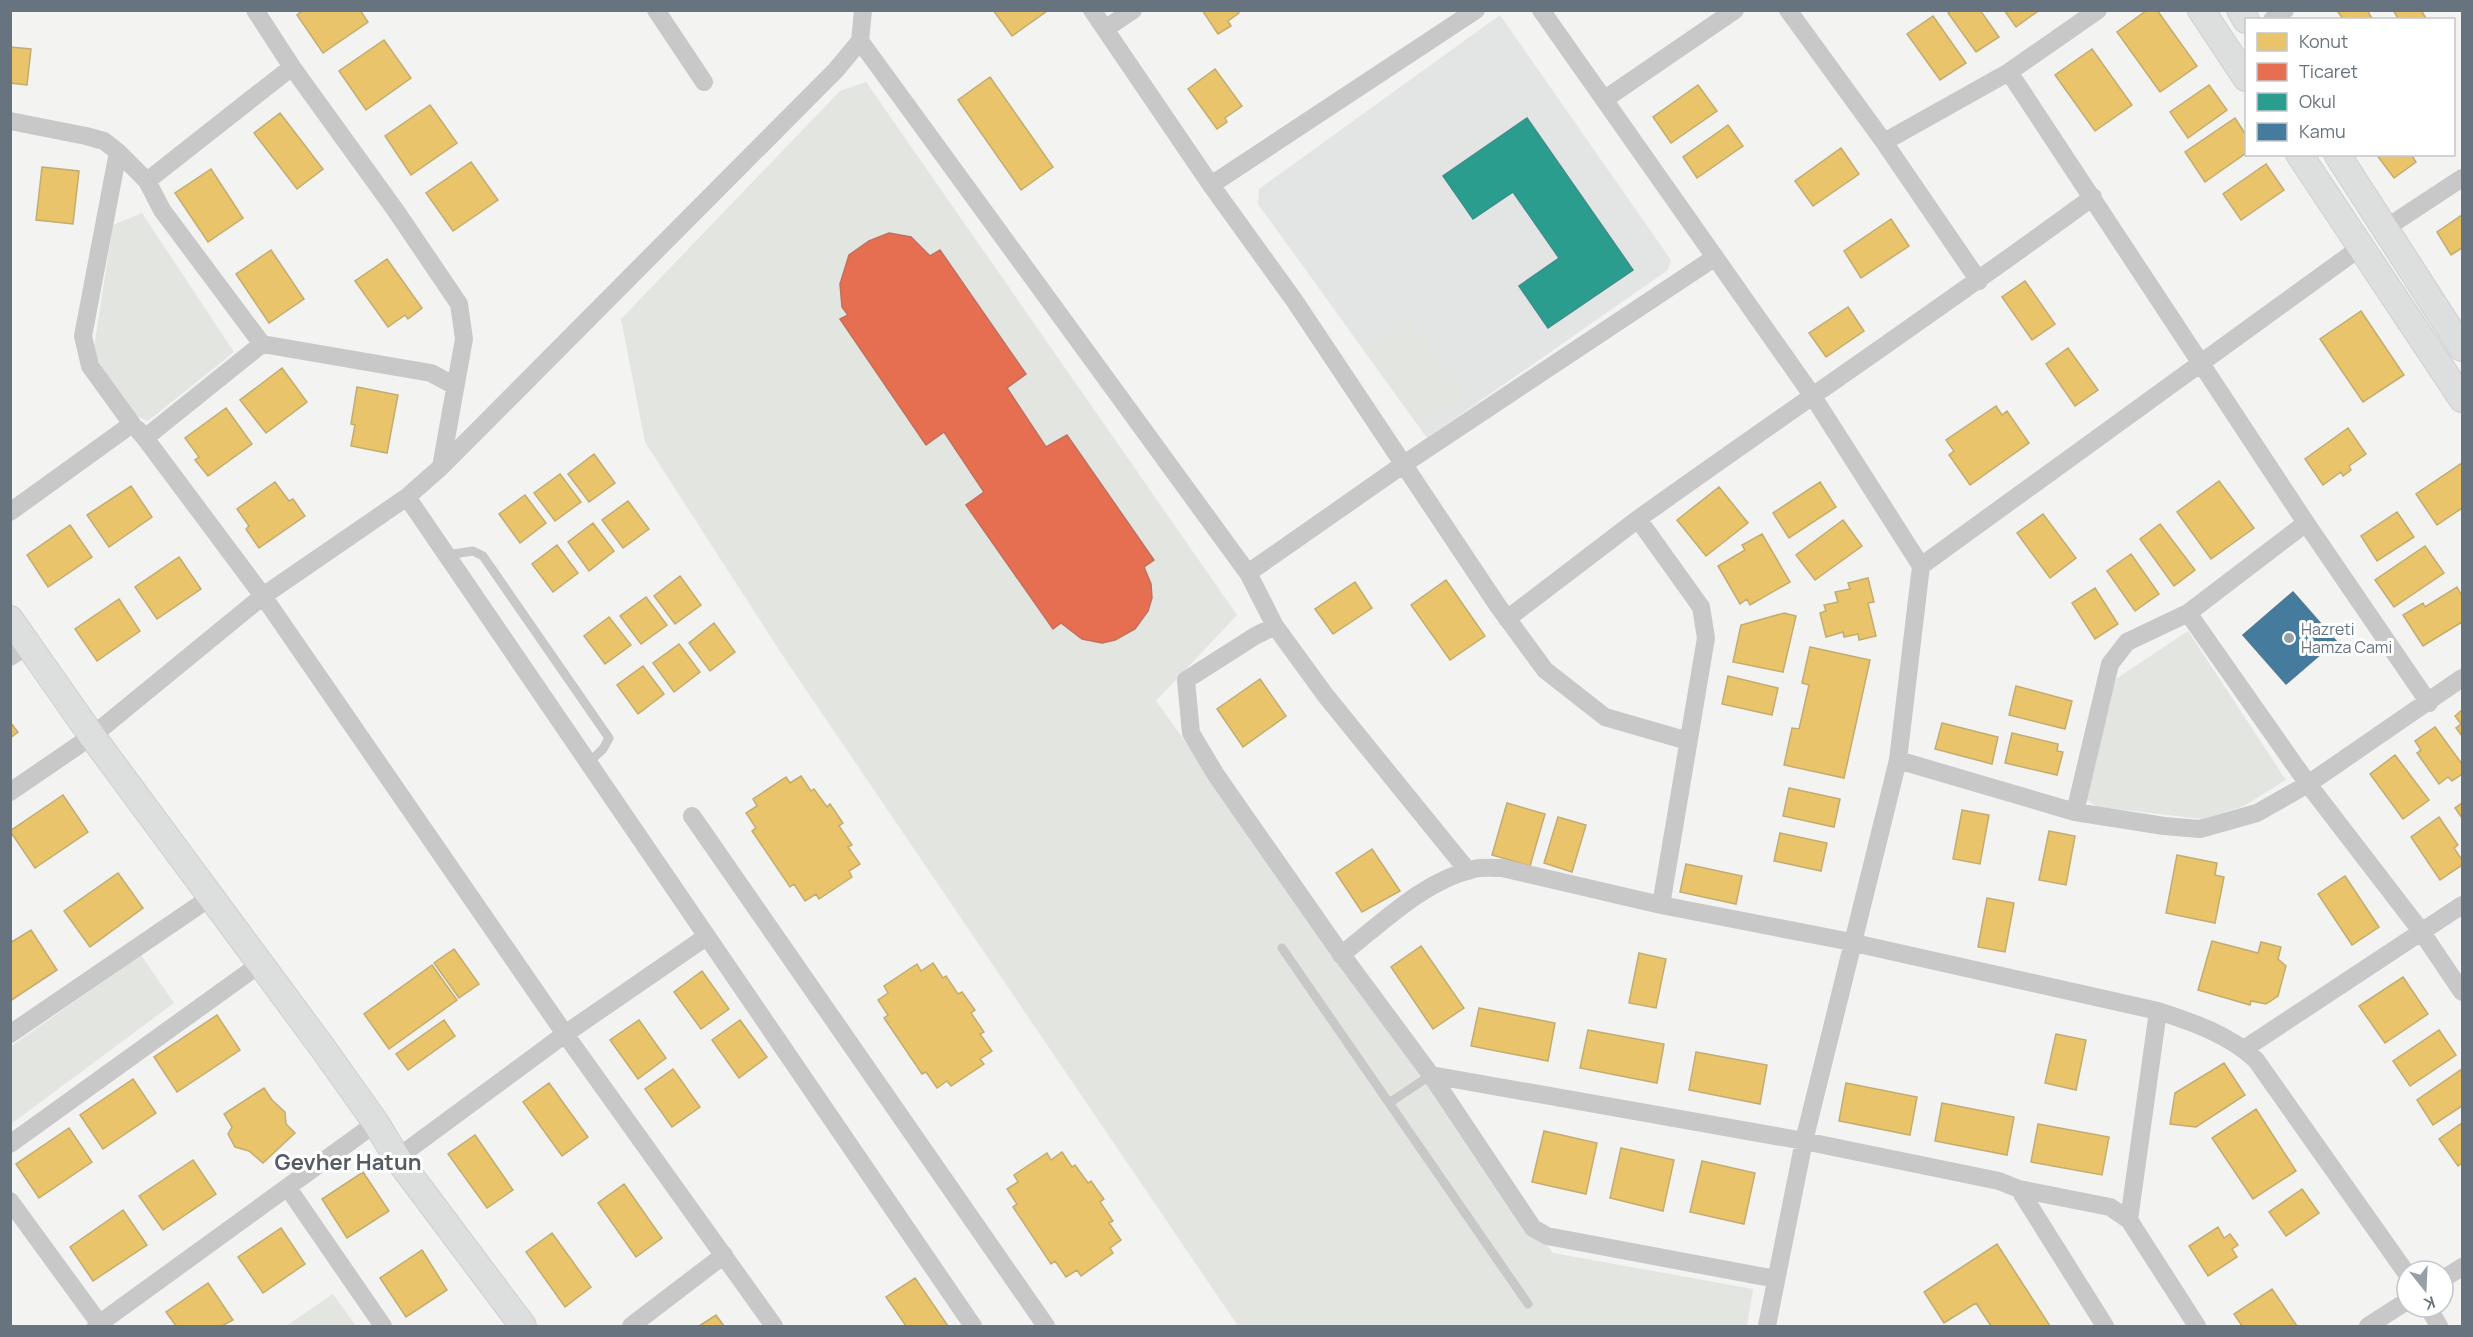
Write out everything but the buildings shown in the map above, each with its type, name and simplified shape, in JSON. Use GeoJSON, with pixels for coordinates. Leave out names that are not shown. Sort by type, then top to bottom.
{"type":"FeatureCollection","features":[{"type":"Feature","properties":{"kind":"street"},"geometry":{"type":"LineString","coordinates":[[255,10],[292,67],[396,211],[459,304],[464,339],[441,467]]}},
{"type":"Feature","properties":{"kind":"street"},"geometry":{"type":"LineString","coordinates":[[656,10],[704,82]]}},
{"type":"Feature","properties":{"kind":"street"},"geometry":{"type":"LineString","coordinates":[[10,792],[92,736],[263,596],[406,497],[441,467],[836,70],[860,41],[863,10]]}},
{"type":"Feature","properties":{"kind":"street"},"geometry":{"type":"LineString","coordinates":[[1092,10],[1211,184],[1294,300],[1507,619],[1545,670],[1605,717],[1688,741]]}},
{"type":"Feature","properties":{"kind":"street"},"geometry":{"type":"LineString","coordinates":[[1105,29],[1133,10]]}},
{"type":"Feature","properties":{"kind":"street"},"geometry":{"type":"LineString","coordinates":[[1211,184],[1476,10]]}},
{"type":"Feature","properties":{"kind":"street"},"geometry":{"type":"LineString","coordinates":[[1541,10],[1812,395],[1921,566],[1898,760],[1804,1141],[1767,1326]]}},
{"type":"Feature","properties":{"kind":"street"},"geometry":{"type":"LineString","coordinates":[[1605,99],[1735,10]]}},
{"type":"Feature","properties":{"kind":"street"},"geometry":{"type":"LineString","coordinates":[[1788,10],[1884,142],[1979,281]]}},
{"type":"Feature","properties":{"kind":"street"},"geometry":{"type":"LineString","coordinates":[[1884,142],[2009,72],[2098,10]]}},
{"type":"Feature","properties":{"kind":"street"},"geometry":{"type":"LineString","coordinates":[[2201,10],[2245,75]]}},
{"type":"Feature","properties":{"kind":"street"},"geometry":{"type":"LineString","coordinates":[[860,41],[1250,576],[1275,626],[1326,696],[1468,871]]}},
{"type":"Feature","properties":{"kind":"street"},"geometry":{"type":"LineString","coordinates":[[147,181],[292,67]]}},
{"type":"Feature","properties":{"kind":"street"},"geometry":{"type":"LineString","coordinates":[[2009,72],[2306,523],[2429,703]]}},
{"type":"Feature","properties":{"kind":"street"},"geometry":{"type":"LineString","coordinates":[[10,121],[104,141],[118,152],[147,181],[162,210],[262,344],[431,373],[455,386]]}},
{"type":"Feature","properties":{"kind":"street"},"geometry":{"type":"LineString","coordinates":[[118,152],[83,336],[90,366],[98,381],[145,438],[263,596],[565,1034],[774,1326]]}},
{"type":"Feature","properties":{"kind":"street"},"geometry":{"type":"LineString","coordinates":[[2300,156],[2463,399]]}},
{"type":"Feature","properties":{"kind":"street"},"geometry":{"type":"LineString","coordinates":[[2338,156],[2463,348]]}},
{"type":"Feature","properties":{"kind":"street"},"geometry":{"type":"LineString","coordinates":[[2386,228],[2463,178]]}},
{"type":"Feature","properties":{"kind":"street"},"geometry":{"type":"LineString","coordinates":[[1507,619],[1638,519],[1812,395],[1979,281],[2093,197]]}},
{"type":"Feature","properties":{"kind":"street"},"geometry":{"type":"LineString","coordinates":[[1921,566],[2361,247]]}},
{"type":"Feature","properties":{"kind":"street"},"geometry":{"type":"LineString","coordinates":[[1250,576],[1248,573],[1404,464],[1714,258]]}},
{"type":"Feature","properties":{"kind":"street"},"geometry":{"type":"LineString","coordinates":[[145,438],[262,344]]}},
{"type":"Feature","properties":{"kind":"street"},"geometry":{"type":"LineString","coordinates":[[10,512],[132,424]]}},
{"type":"Feature","properties":{"kind":"street"},"geometry":{"type":"LineString","coordinates":[[406,497],[973,1326]]}},
{"type":"Feature","properties":{"kind":"street"},"geometry":{"type":"LineString","coordinates":[[1638,519],[1701,607],[1706,638],[1661,905]]}},
{"type":"Feature","properties":{"kind":"street"},"geometry":{"type":"LineString","coordinates":[[2075,812],[2110,664],[2127,642],[2188,614],[2306,523]]}},
{"type":"Feature","properties":{"kind":"street"},"geometry":{"type":"LineString","coordinates":[[2188,614],[2307,784],[2421,931],[2463,992]]}},
{"type":"Feature","properties":{"kind":"street"},"geometry":{"type":"LineString","coordinates":[[10,619],[20,651],[92,736],[376,1123],[397,1158],[523,1326]]}},
{"type":"Feature","properties":{"kind":"street"},"geometry":{"type":"LineString","coordinates":[[1275,626],[1255,636],[1186,680],[1191,733],[1216,775],[1341,955],[1431,1075],[1533,1228],[1547,1236],[1776,1279]]}},
{"type":"Feature","properties":{"kind":"street"},"geometry":{"type":"LineString","coordinates":[[1898,760],[2075,812],[2164,826],[2200,829],[2257,813],[2307,784],[2463,678]]}},
{"type":"Feature","properties":{"kind":"street"},"geometry":{"type":"LineString","coordinates":[[692,816],[1046,1326]]}},
{"type":"Feature","properties":{"kind":"street"},"geometry":{"type":"LineString","coordinates":[[1341,955],[1420,892],[1475,868],[1502,868],[1661,905],[1853,943],[2158,1011],[2191,1022],[2244,1049],[2273,1082],[2397,1259]]}},
{"type":"Feature","properties":{"kind":"street"},"geometry":{"type":"LineString","coordinates":[[10,1034],[211,897]]}},
{"type":"Feature","properties":{"kind":"street"},"geometry":{"type":"LineString","coordinates":[[2244,1049],[2463,905]]}},
{"type":"Feature","properties":{"kind":"street"},"geometry":{"type":"LineString","coordinates":[[397,1158],[565,1034],[706,937]]}},
{"type":"Feature","properties":{"kind":"street"},"geometry":{"type":"LineString","coordinates":[[10,1144],[260,964]]}},
{"type":"Feature","properties":{"kind":"street"},"geometry":{"type":"LineString","coordinates":[[2129,1220],[2158,1011]]}},
{"type":"Feature","properties":{"kind":"street"},"geometry":{"type":"LineString","coordinates":[[1431,1075],[1804,1141],[1999,1181],[2019,1189],[2110,1207],[2129,1220],[2197,1326]]}},
{"type":"Feature","properties":{"kind":"street"},"geometry":{"type":"LineString","coordinates":[[10,1201],[97,1325],[376,1123]]}},
{"type":"Feature","properties":{"kind":"street"},"geometry":{"type":"LineString","coordinates":[[288,1188],[383,1326]]}},
{"type":"Feature","properties":{"kind":"street"},"geometry":{"type":"LineString","coordinates":[[2019,1189],[2105,1326]]}},
{"type":"Feature","properties":{"kind":"street"},"geometry":{"type":"LineString","coordinates":[[631,1326],[724,1255]]}},
{"type":"Feature","properties":{"kind":"street"},"geometry":{"type":"LineString","coordinates":[[2368,1326],[2395,1309]]}},
{"type":"Feature","properties":{"kind":"lane"},"geometry":{"type":"LineString","coordinates":[[446,555],[473,550],[483,556],[609,738],[603,748],[588,763]]}},
{"type":"Feature","properties":{"kind":"lane"},"geometry":{"type":"LineString","coordinates":[[1282,948],[1528,1304]]}},
{"type":"Feature","properties":{"kind":"lane"},"geometry":{"type":"LineString","coordinates":[[1389,1103],[1431,1075]]}},
{"type":"Feature","properties":{"kind":"shaded area"},"geometry":{"type":"Polygon","coordinates":[[[1500,15],[1671,260],[1668,270],[1427,438],[1258,204],[1259,189],[1500,15]]]}},
{"type":"Feature","properties":{"kind":"shaded area"},"geometry":{"type":"Polygon","coordinates":[[[866,82],[1237,615],[1156,701],[1553,1253],[1753,1289],[1747,1326],[1238,1326],[783,656],[645,442],[621,319],[840,91],[866,82]]]}},
{"type":"Feature","properties":{"kind":"shaded area"},"geometry":{"type":"Polygon","coordinates":[[[142,213],[234,352],[148,421],[132,414],[93,354],[113,225],[142,213]]]}},
{"type":"Feature","properties":{"kind":"shaded area"},"geometry":{"type":"Polygon","coordinates":[[[1410,315],[1467,394],[1420,428],[1363,349],[1410,315]]]}},
{"type":"Feature","properties":{"kind":"shaded area"},"geometry":{"type":"Polygon","coordinates":[[[2188,631],[2286,780],[2244,806],[2203,819],[2098,807],[2085,799],[2116,679],[2188,631]]]}},
{"type":"Feature","properties":{"kind":"shaded area"},"geometry":{"type":"Polygon","coordinates":[[[141,955],[174,1003],[11,1124],[10,1047],[141,955]]]}},
{"type":"Feature","properties":{"kind":"shaded area"},"geometry":{"type":"Polygon","coordinates":[[[333,1294],[356,1326],[286,1326],[333,1294]]]}},
{"type":"Feature","properties":{"kind":"place","name":"Hazreti Hamza Cami"},"geometry":{"type":"Point","coordinates":[2289,638]}},
{"type":"Feature","properties":{"kind":"district","name":"Gevher Hatun"},"geometry":{"type":"Point","coordinates":[348,1162]}}]}
